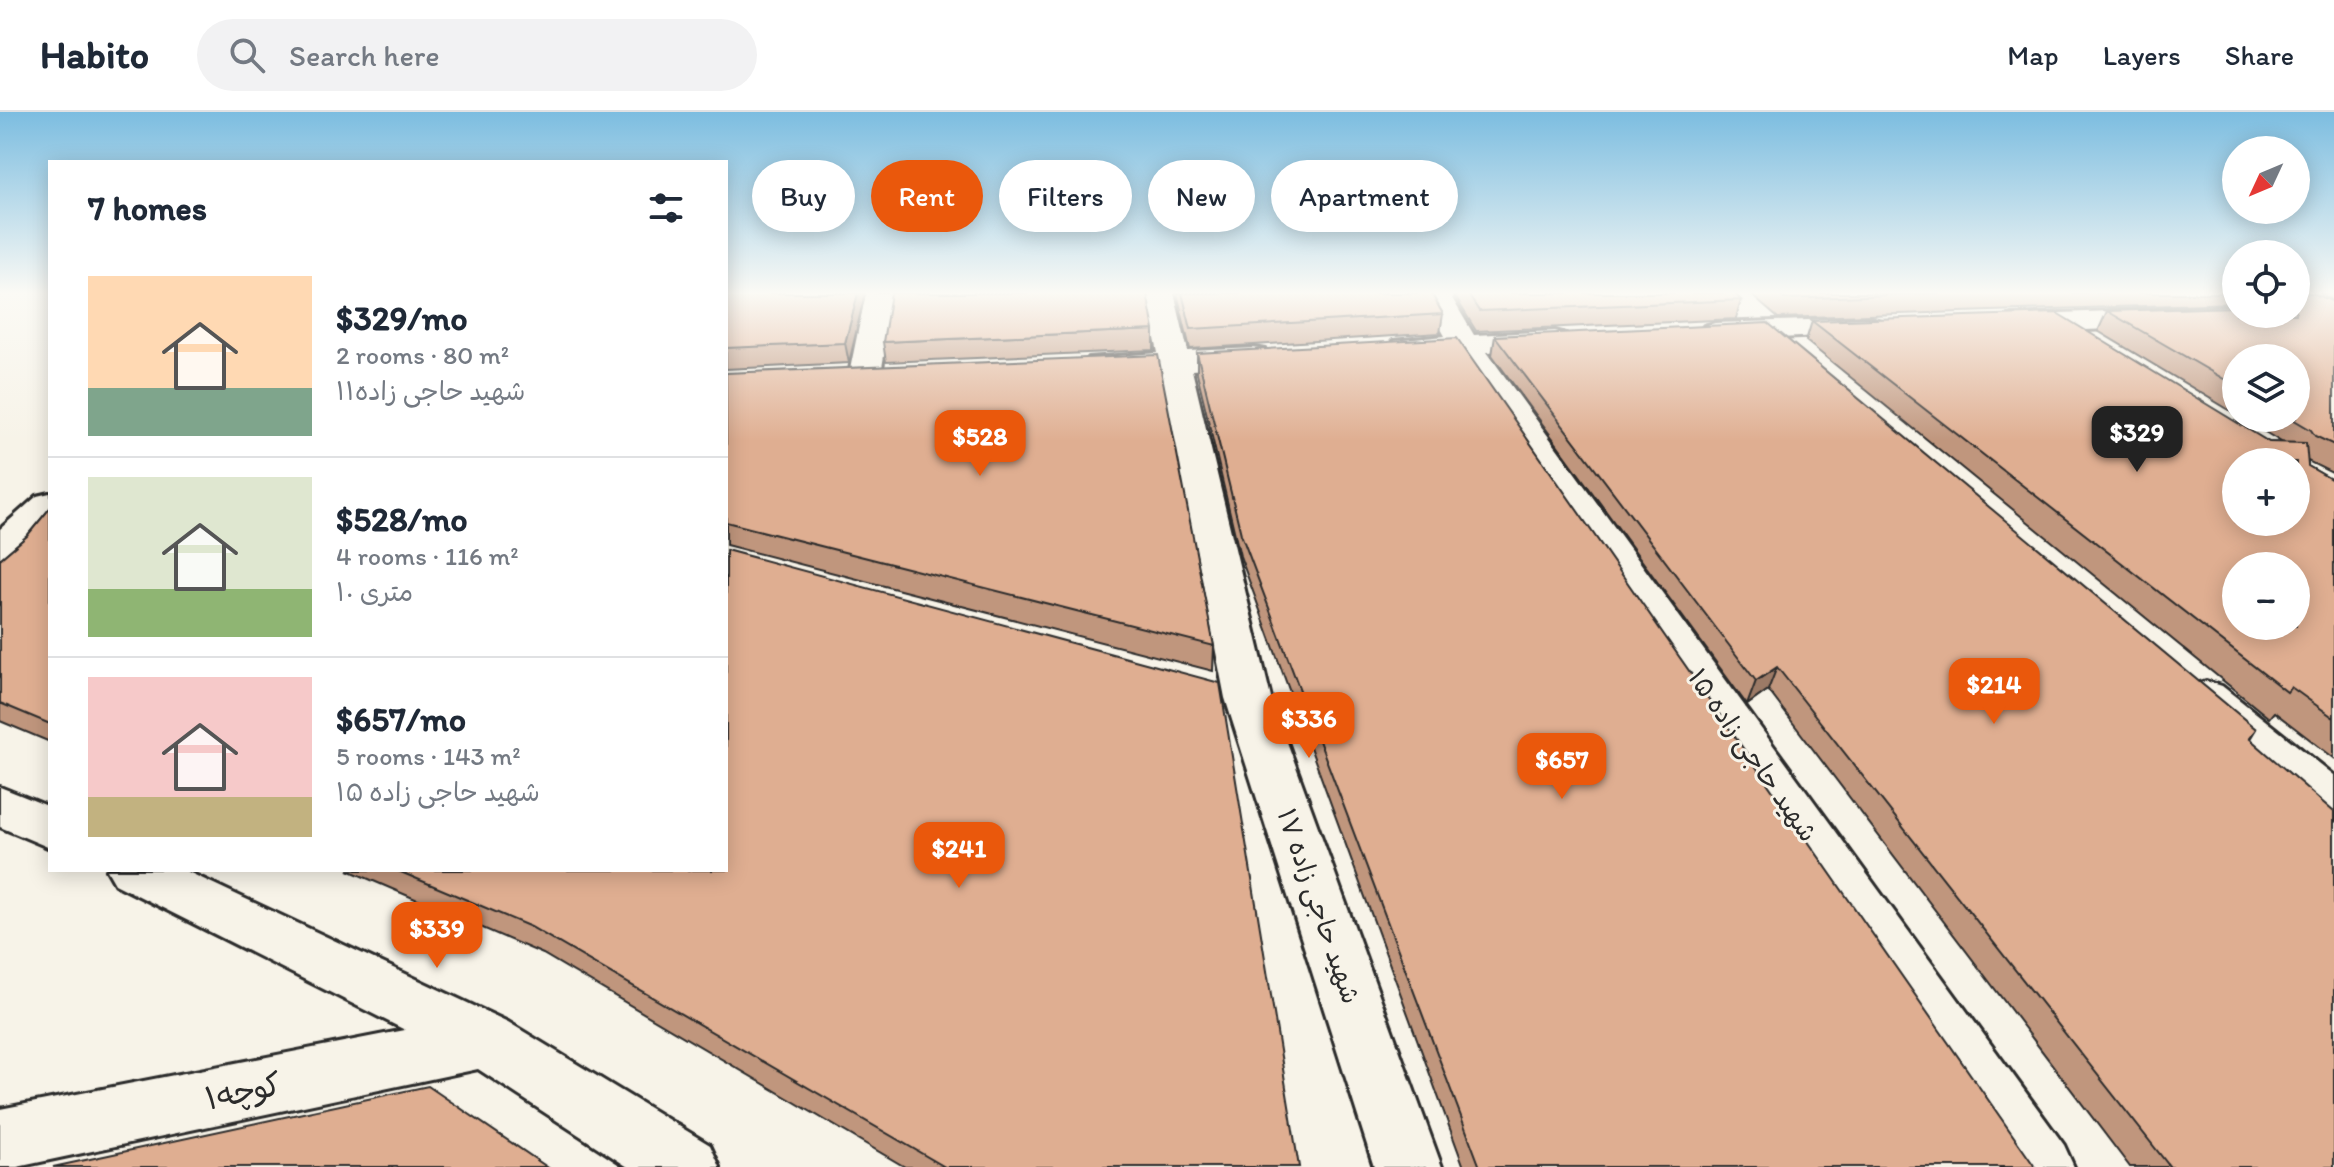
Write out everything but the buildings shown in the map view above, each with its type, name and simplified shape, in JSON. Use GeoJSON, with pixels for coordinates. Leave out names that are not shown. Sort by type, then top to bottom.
{"type":"FeatureCollection","features":[{"type":"Feature","properties":{"kind":"street"},"geometry":{"type":"LineString","coordinates":[[865,374],[871,342]]}},
{"type":"Feature","properties":{"kind":"street","name":"شهید حاجی زاده ۱۷"},"geometry":{"type":"LineString","coordinates":[[1172,342],[1225,692],[1408,1167]]}},
{"type":"Feature","properties":{"kind":"street"},"geometry":{"type":"LineString","coordinates":[[1374,349],[1504,342]]}},
{"type":"Feature","properties":{"kind":"street"},"geometry":{"type":"LineString","coordinates":[[1781,342],[1815,371]]}},
{"type":"Feature","properties":{"kind":"street"},"geometry":{"type":"LineString","coordinates":[[2089,342],[2097,347]]}},
{"type":"Feature","properties":{"kind":"street","name":"شهید حاجی زاده ۱۵"},"geometry":{"type":"LineString","coordinates":[[1465,344],[2040,1167]]}},
{"type":"Feature","properties":{"kind":"street"},"geometry":{"type":"LineString","coordinates":[[1067,366],[1283,355]]}},
{"type":"Feature","properties":{"kind":"street"},"geometry":{"type":"LineString","coordinates":[[834,376],[896,373]]}},
{"type":"Feature","properties":{"kind":"street"},"geometry":{"type":"LineString","coordinates":[[0,550],[48,506]]}},
{"type":"Feature","properties":{"kind":"street"},"geometry":{"type":"LineString","coordinates":[[2178,673],[2334,802]]}},
{"type":"Feature","properties":{"kind":"street"},"geometry":{"type":"LineString","coordinates":[[0,805],[48,828]]}},
{"type":"Feature","properties":{"kind":"street"},"geometry":{"type":"LineString","coordinates":[[138,872],[486,1041],[686,1167]]}},
{"type":"Feature","properties":{"kind":"street","name":"کوچه۱"},"geometry":{"type":"LineString","coordinates":[[0,1140],[486,1041]]}}]}
